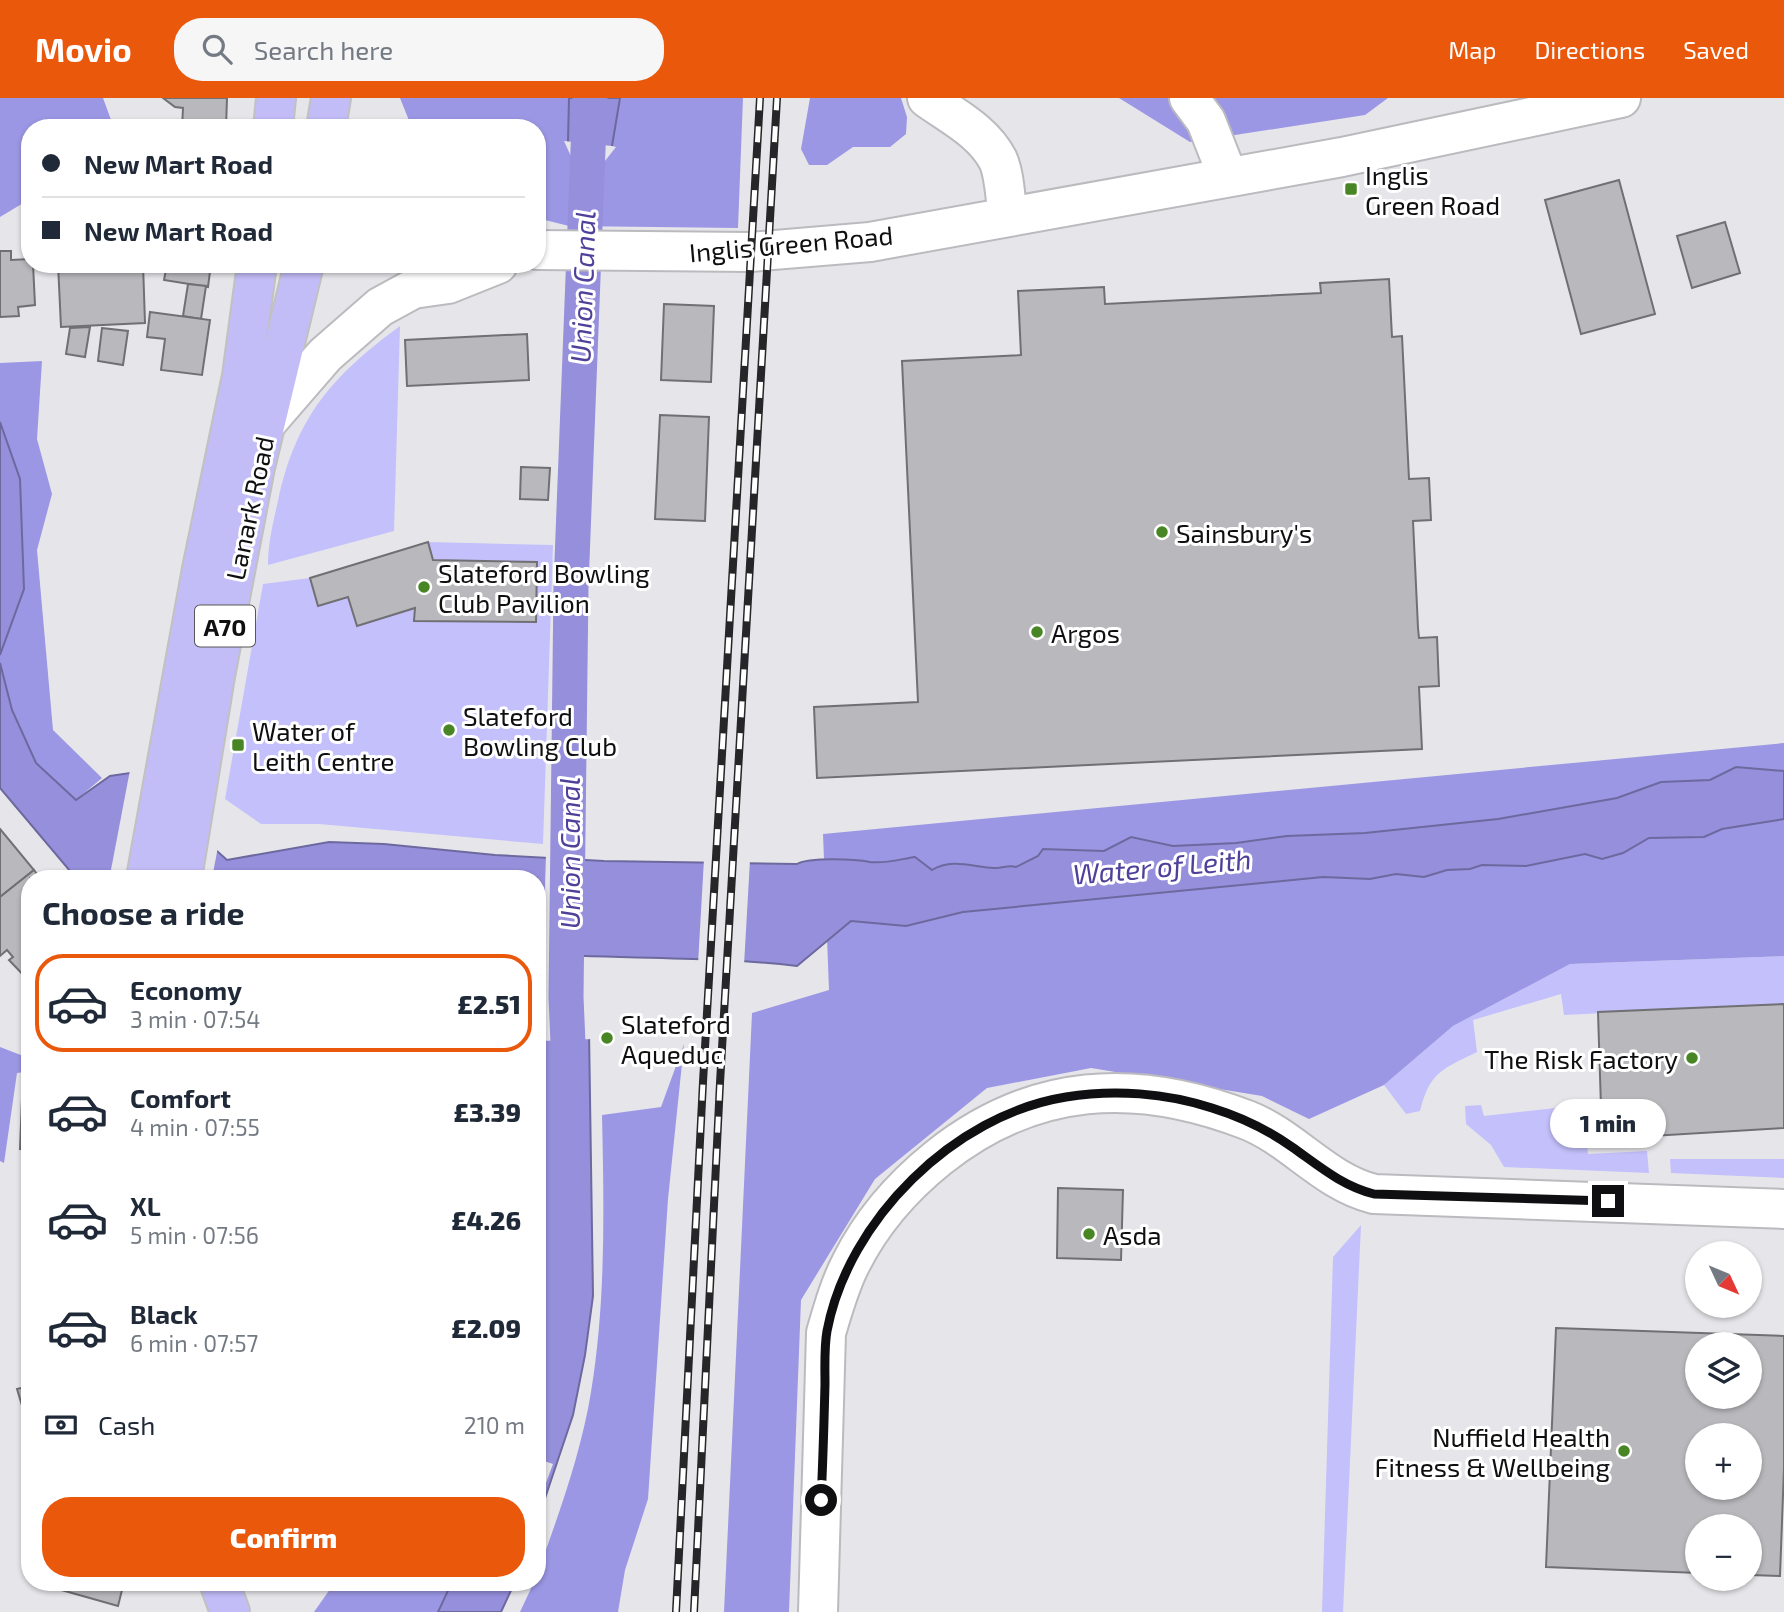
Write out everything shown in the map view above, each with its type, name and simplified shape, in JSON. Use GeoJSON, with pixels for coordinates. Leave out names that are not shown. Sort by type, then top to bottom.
{"type":"FeatureCollection","features":[{"type":"Feature","properties":{"kind":"main road"},"geometry":{"type":"LineString","coordinates":[[274,119],[276,98]]}},
{"type":"Feature","properties":{"kind":"main road"},"geometry":{"type":"LineString","coordinates":[[328,119],[331,98]]}},
{"type":"Feature","properties":{"kind":"main road","name":"Lanark Road"},"geometry":{"type":"LineString","coordinates":[[182,870],[182,779],[202,569],[242,376],[256,273]]}},
{"type":"Feature","properties":{"kind":"main road","name":"Lanark Road"},"geometry":{"type":"LineString","coordinates":[[149,870],[182,779],[235,573],[255,467],[302,273]]}},
{"type":"Feature","properties":{"kind":"main road"},"geometry":{"type":"LineString","coordinates":[[222,1591],[230,1612]]}},
{"type":"Feature","properties":{"kind":"street"},"geometry":{"type":"LineString","coordinates":[[927,98],[968,125],[999,162],[1008,216]]}},
{"type":"Feature","properties":{"kind":"street"},"geometry":{"type":"LineString","coordinates":[[1189,98],[1206,121],[1228,177]]}},
{"type":"Feature","properties":{"kind":"street","name":"Inglis Green Road"},"geometry":{"type":"LineString","coordinates":[[546,250],[750,252],[870,242],[1342,157],[1621,98]]}},
{"type":"Feature","properties":{"kind":"street"},"geometry":{"type":"LineString","coordinates":[[267,422],[325,355],[380,307],[413,289],[448,284],[476,273]]}},
{"type":"Feature","properties":{"kind":"street"},"geometry":{"type":"LineString","coordinates":[[818,1612],[826,1333],[850,1264],[869,1231],[893,1199],[914,1178],[952,1147],[988,1123],[1027,1106],[1065,1097],[1136,1093],[1200,1104],[1251,1122],[1343,1184],[1374,1194],[1784,1209]]}},
{"type":"Feature","properties":{"kind":"shaded area"},"geometry":{"type":"Polygon","coordinates":[[[0,98],[103,98],[111,119],[21,119],[21,204],[0,217],[0,98]]]}},
{"type":"Feature","properties":{"kind":"shaded area"},"geometry":{"type":"Polygon","coordinates":[[[400,98],[743,98],[738,228],[569,226],[546,220],[546,119],[408,119],[400,98]]]}},
{"type":"Feature","properties":{"kind":"shaded area"},"geometry":{"type":"Polygon","coordinates":[[[810,98],[901,98],[907,117],[906,134],[890,147],[853,147],[827,165],[809,165],[801,149],[810,98]]]}},
{"type":"Feature","properties":{"kind":"shaded area"},"geometry":{"type":"Polygon","coordinates":[[[1119,98],[1388,98],[1365,115],[1190,142],[1119,98]]]}},
{"type":"Feature","properties":{"kind":"shaded area"},"geometry":{"type":"Polygon","coordinates":[[[400,326],[394,531],[268,565],[271,533],[286,471],[307,422],[336,381],[400,326]]]}},
{"type":"Feature","properties":{"kind":"shaded area"},"geometry":{"type":"Polygon","coordinates":[[[42,361],[37,439],[52,494],[37,550],[53,730],[102,778],[76,800],[36,763],[12,710],[0,663],[0,655],[24,589],[20,479],[0,422],[0,363],[42,361]]]}},
{"type":"Feature","properties":{"kind":"shaded area"},"geometry":{"type":"Polygon","coordinates":[[[428,542],[553,545],[543,844],[319,824],[261,824],[225,799],[263,584],[310,578],[428,542]]]}},
{"type":"Feature","properties":{"kind":"shaded area"},"geometry":{"type":"Polygon","coordinates":[[[1784,743],[1784,956],[1570,964],[1453,1026],[1384,1085],[1309,1119],[1262,1096],[1091,1068],[987,1088],[875,1179],[801,1300],[789,1612],[724,1612],[752,1013],[829,990],[823,834],[1784,743]]]}},
{"type":"Feature","properties":{"kind":"shaded area"},"geometry":{"type":"Polygon","coordinates":[[[1784,956],[1784,1004],[1564,1015],[1561,994],[1473,1020],[1477,1052],[1455,1063],[1433,1079],[1420,1111],[1406,1114],[1384,1085],[1453,1026],[1570,964],[1784,956]]]}},
{"type":"Feature","properties":{"kind":"shaded area"},"geometry":{"type":"Polygon","coordinates":[[[684,1044],[668,1199],[648,1499],[625,1570],[618,1612],[520,1612],[530,1591],[546,1591],[546,1550],[575,1462],[591,1392],[602,1289],[602,1115],[661,1107],[684,1044]]]}},
{"type":"Feature","properties":{"kind":"shaded area"},"geometry":{"type":"Polygon","coordinates":[[[0,1047],[21,1055],[21,1072],[17,1073],[4,1163],[0,1161],[0,1047]]]}},
{"type":"Feature","properties":{"kind":"shaded area"},"geometry":{"type":"Polygon","coordinates":[[[1600,1103],[1601,1129],[1586,1130],[1588,1154],[1647,1151],[1649,1173],[1504,1167],[1491,1145],[1466,1124],[1465,1106],[1481,1105],[1484,1116],[1600,1103]]]}},
{"type":"Feature","properties":{"kind":"shaded area"},"geometry":{"type":"Polygon","coordinates":[[[1670,1159],[1784,1159],[1784,1178],[1671,1173],[1670,1159]]]}},
{"type":"Feature","properties":{"kind":"shaded area"},"geometry":{"type":"Polygon","coordinates":[[[1361,1225],[1343,1612],[1322,1612],[1333,1257],[1361,1225]]]}},
{"type":"Feature","properties":{"kind":"shaded area"},"geometry":{"type":"Polygon","coordinates":[[[329,1591],[448,1591],[438,1612],[314,1612],[329,1591]]]}},
{"type":"Feature","properties":{"kind":"water"},"geometry":{"type":"Polygon","coordinates":[[[569,98],[620,98],[612,146],[586,181],[568,141],[569,98]]]}},
{"type":"Feature","properties":{"kind":"water"},"geometry":{"type":"Polygon","coordinates":[[[0,422],[20,479],[24,589],[0,655],[0,422]]]}},
{"type":"Feature","properties":{"kind":"water","name":"Water of Leith"},"geometry":{"type":"Polygon","coordinates":[[[0,663],[12,710],[36,763],[76,800],[110,776],[130,773],[227,860],[329,842],[604,861],[797,864],[812,860],[881,862],[915,857],[932,870],[947,864],[1000,868],[1016,867],[1038,856],[1043,849],[1104,851],[1131,837],[1173,846],[1236,843],[1287,836],[1365,833],[1498,819],[1617,798],[1661,782],[1710,780],[1736,767],[1784,771],[1784,819],[1722,829],[1704,837],[1649,838],[1623,853],[1602,859],[1585,854],[1526,866],[1482,865],[1470,869],[1447,870],[1424,877],[1396,874],[1370,879],[1323,877],[963,912],[906,926],[851,921],[797,966],[546,954],[546,870],[69,870],[0,788],[0,663]]]}},
{"type":"Feature","properties":{"kind":"water"},"geometry":{"type":"Polygon","coordinates":[[[546,1031],[589,1031],[593,1296],[573,1415],[546,1495],[546,1031]]]}},
{"type":"Feature","properties":{"kind":"water"},"geometry":{"type":"Polygon","coordinates":[[[448,1591],[511,1591],[501,1612],[438,1612],[448,1591]]]}},
{"type":"Feature","properties":{"kind":"pier"},"geometry":{"type":"Polygon","coordinates":[[[564,141],[612,146],[616,147],[586,185],[564,141]]]}},
{"type":"Feature","properties":{"kind":"pier"},"geometry":{"type":"Polygon","coordinates":[[[130,770],[218,847],[214,870],[111,870],[130,770]]]}},
{"type":"Feature","properties":{"kind":"pier"},"geometry":{"type":"Polygon","coordinates":[[[546,854],[583,856],[581,960],[546,957],[546,854]]]}},
{"type":"Feature","properties":{"kind":"pier"},"geometry":{"type":"Polygon","coordinates":[[[704,859],[750,860],[744,965],[698,964],[704,859]]]}},
{"type":"Feature","properties":{"kind":"pier"},"geometry":{"type":"Polygon","coordinates":[[[566,994],[585,1014],[593,1039],[546,1041],[546,1023],[566,994]]]}},
{"type":"Feature","properties":{"kind":"pier"},"geometry":{"type":"Polygon","coordinates":[[[546,1462],[553,1464],[546,1483],[546,1462]]]}},
{"type":"Feature","properties":{"kind":"building"},"geometry":{"type":"Polygon","coordinates":[[[163,98],[227,98],[226,119],[182,119],[183,108],[175,107],[163,98]]]}},
{"type":"Feature","properties":{"kind":"building"},"geometry":{"type":"Polygon","coordinates":[[[1619,180],[1655,314],[1581,334],[1545,200],[1619,180]]]}},
{"type":"Feature","properties":{"kind":"building"},"geometry":{"type":"Polygon","coordinates":[[[1725,222],[1740,273],[1692,288],[1677,236],[1725,222]]]}},
{"type":"Feature","properties":{"kind":"building"},"geometry":{"type":"Polygon","coordinates":[[[0,251],[11,251],[11,260],[21,259],[21,273],[33,273],[35,305],[18,307],[19,316],[0,317],[0,251]]]}},
{"type":"Feature","properties":{"kind":"building"},"geometry":{"type":"Polygon","coordinates":[[[58,273],[143,273],[145,323],[61,327],[58,273]]]}},
{"type":"Feature","properties":{"kind":"building"},"geometry":{"type":"Polygon","coordinates":[[[165,273],[210,273],[208,287],[164,280],[165,273]]]}},
{"type":"Feature","properties":{"kind":"building","name":"Sainsbury's"},"geometry":{"type":"Polygon","coordinates":[[[1389,279],[1392,337],[1402,336],[1409,479],[1429,478],[1431,520],[1413,521],[1418,628],[1419,638],[1437,637],[1439,686],[1419,687],[1422,749],[817,778],[814,707],[918,702],[902,361],[1021,355],[1018,291],[1104,287],[1105,304],[1321,293],[1320,283],[1389,279]]]}},
{"type":"Feature","properties":{"kind":"building"},"geometry":{"type":"Polygon","coordinates":[[[188,284],[206,286],[201,319],[183,316],[188,284]]]}},
{"type":"Feature","properties":{"kind":"building"},"geometry":{"type":"Polygon","coordinates":[[[664,304],[714,306],[711,382],[661,380],[664,304]]]}},
{"type":"Feature","properties":{"kind":"building"},"geometry":{"type":"Polygon","coordinates":[[[150,312],[210,320],[202,375],[161,370],[165,339],[147,337],[150,312]]]}},
{"type":"Feature","properties":{"kind":"building"},"geometry":{"type":"Polygon","coordinates":[[[90,327],[85,357],[66,354],[70,328],[90,327]]]}},
{"type":"Feature","properties":{"kind":"building"},"geometry":{"type":"Polygon","coordinates":[[[102,328],[128,331],[123,365],[98,361],[102,328]]]}},
{"type":"Feature","properties":{"kind":"building"},"geometry":{"type":"Polygon","coordinates":[[[527,334],[529,380],[407,386],[405,340],[527,334]]]}},
{"type":"Feature","properties":{"kind":"building"},"geometry":{"type":"Polygon","coordinates":[[[660,415],[709,417],[705,521],[655,519],[660,415]]]}},
{"type":"Feature","properties":{"kind":"building"},"geometry":{"type":"Polygon","coordinates":[[[521,467],[550,468],[548,500],[520,499],[521,467]]]}},
{"type":"Feature","properties":{"kind":"building","name":"Slateford Bowling Club Pavilion"},"geometry":{"type":"Polygon","coordinates":[[[428,542],[433,560],[537,562],[536,622],[414,621],[415,608],[357,626],[348,597],[318,606],[310,578],[428,542]]]}},
{"type":"Feature","properties":{"kind":"building"},"geometry":{"type":"Polygon","coordinates":[[[0,829],[34,870],[21,870],[21,880],[0,897],[0,829]]]}},
{"type":"Feature","properties":{"kind":"building"},"geometry":{"type":"Polygon","coordinates":[[[21,880],[21,973],[9,960],[13,957],[7,950],[0,956],[0,897],[21,880]]]}},
{"type":"Feature","properties":{"kind":"building","name":"The Risk Factory"},"geometry":{"type":"Polygon","coordinates":[[[1784,1004],[1784,1128],[1602,1139],[1598,1012],[1784,1004]]]}},
{"type":"Feature","properties":{"kind":"building","name":"Asda"},"geometry":{"type":"Polygon","coordinates":[[[1058,1188],[1123,1190],[1121,1260],[1057,1258],[1058,1188]]]}},
{"type":"Feature","properties":{"kind":"building","name":"Nuffield Health Fitness & Wellbeing"},"geometry":{"type":"Polygon","coordinates":[[[1556,1328],[1685,1333],[1685,1409],[1762,1409],[1762,1335],[1784,1336],[1784,1468],[1780,1576],[1762,1575],[1762,1514],[1685,1514],[1685,1572],[1546,1567],[1556,1328]]]}},
{"type":"Feature","properties":{"kind":"building"},"geometry":{"type":"Polygon","coordinates":[[[65,1591],[122,1591],[118,1606],[65,1591]]]}},
{"type":"Feature","properties":{"kind":"waterway","name":"Union Canal"},"geometry":{"type":"LineString","coordinates":[[568,1043],[566,997],[571,586],[590,98]]}},
{"type":"Feature","properties":{"kind":"railway"},"geometry":{"type":"LineString","coordinates":[[676,1612],[703,1082],[760,98]]}},
{"type":"Feature","properties":{"kind":"railway"},"geometry":{"type":"LineString","coordinates":[[694,1612],[720,1083],[777,98]]}},
{"type":"Feature","properties":{"kind":"place","name":"Inglis Green Road"},"geometry":{"type":"Point","coordinates":[1351,189]}},
{"type":"Feature","properties":{"kind":"place","name":"Sainsbury's"},"geometry":{"type":"Point","coordinates":[1162,532]}},
{"type":"Feature","properties":{"kind":"place","name":"Slateford Bowling Club Pavilion"},"geometry":{"type":"Point","coordinates":[424,587]}},
{"type":"Feature","properties":{"kind":"place","name":"Argos"},"geometry":{"type":"Point","coordinates":[1037,632]}},
{"type":"Feature","properties":{"kind":"place","name":"Slateford Bowling Club"},"geometry":{"type":"Point","coordinates":[449,730]}},
{"type":"Feature","properties":{"kind":"place","name":"Water of Leith Centre"},"geometry":{"type":"Point","coordinates":[238,745]}},
{"type":"Feature","properties":{"kind":"place","name":"Slateford Aqueduc"},"geometry":{"type":"Point","coordinates":[607,1038]}},
{"type":"Feature","properties":{"kind":"place","name":"The Risk Factory"},"geometry":{"type":"Point","coordinates":[1692,1058]}},
{"type":"Feature","properties":{"kind":"place","name":"Asda"},"geometry":{"type":"Point","coordinates":[1089,1234]}},
{"type":"Feature","properties":{"kind":"place","name":"Nuffield Health Fitness & Wellbeing"},"geometry":{"type":"Point","coordinates":[1624,1451]}},
{"type":"Feature","properties":{"kind":"route"},"geometry":{"type":"LineString","coordinates":[[821,1500],[826,1333],[850,1264],[869,1231],[893,1199],[914,1178],[952,1147],[988,1123],[1027,1106],[1065,1097],[1099,1094],[1136,1093],[1177,1099],[1212,1107],[1251,1122],[1343,1184],[1359,1191],[1374,1194],[1608,1201]]}}]}
